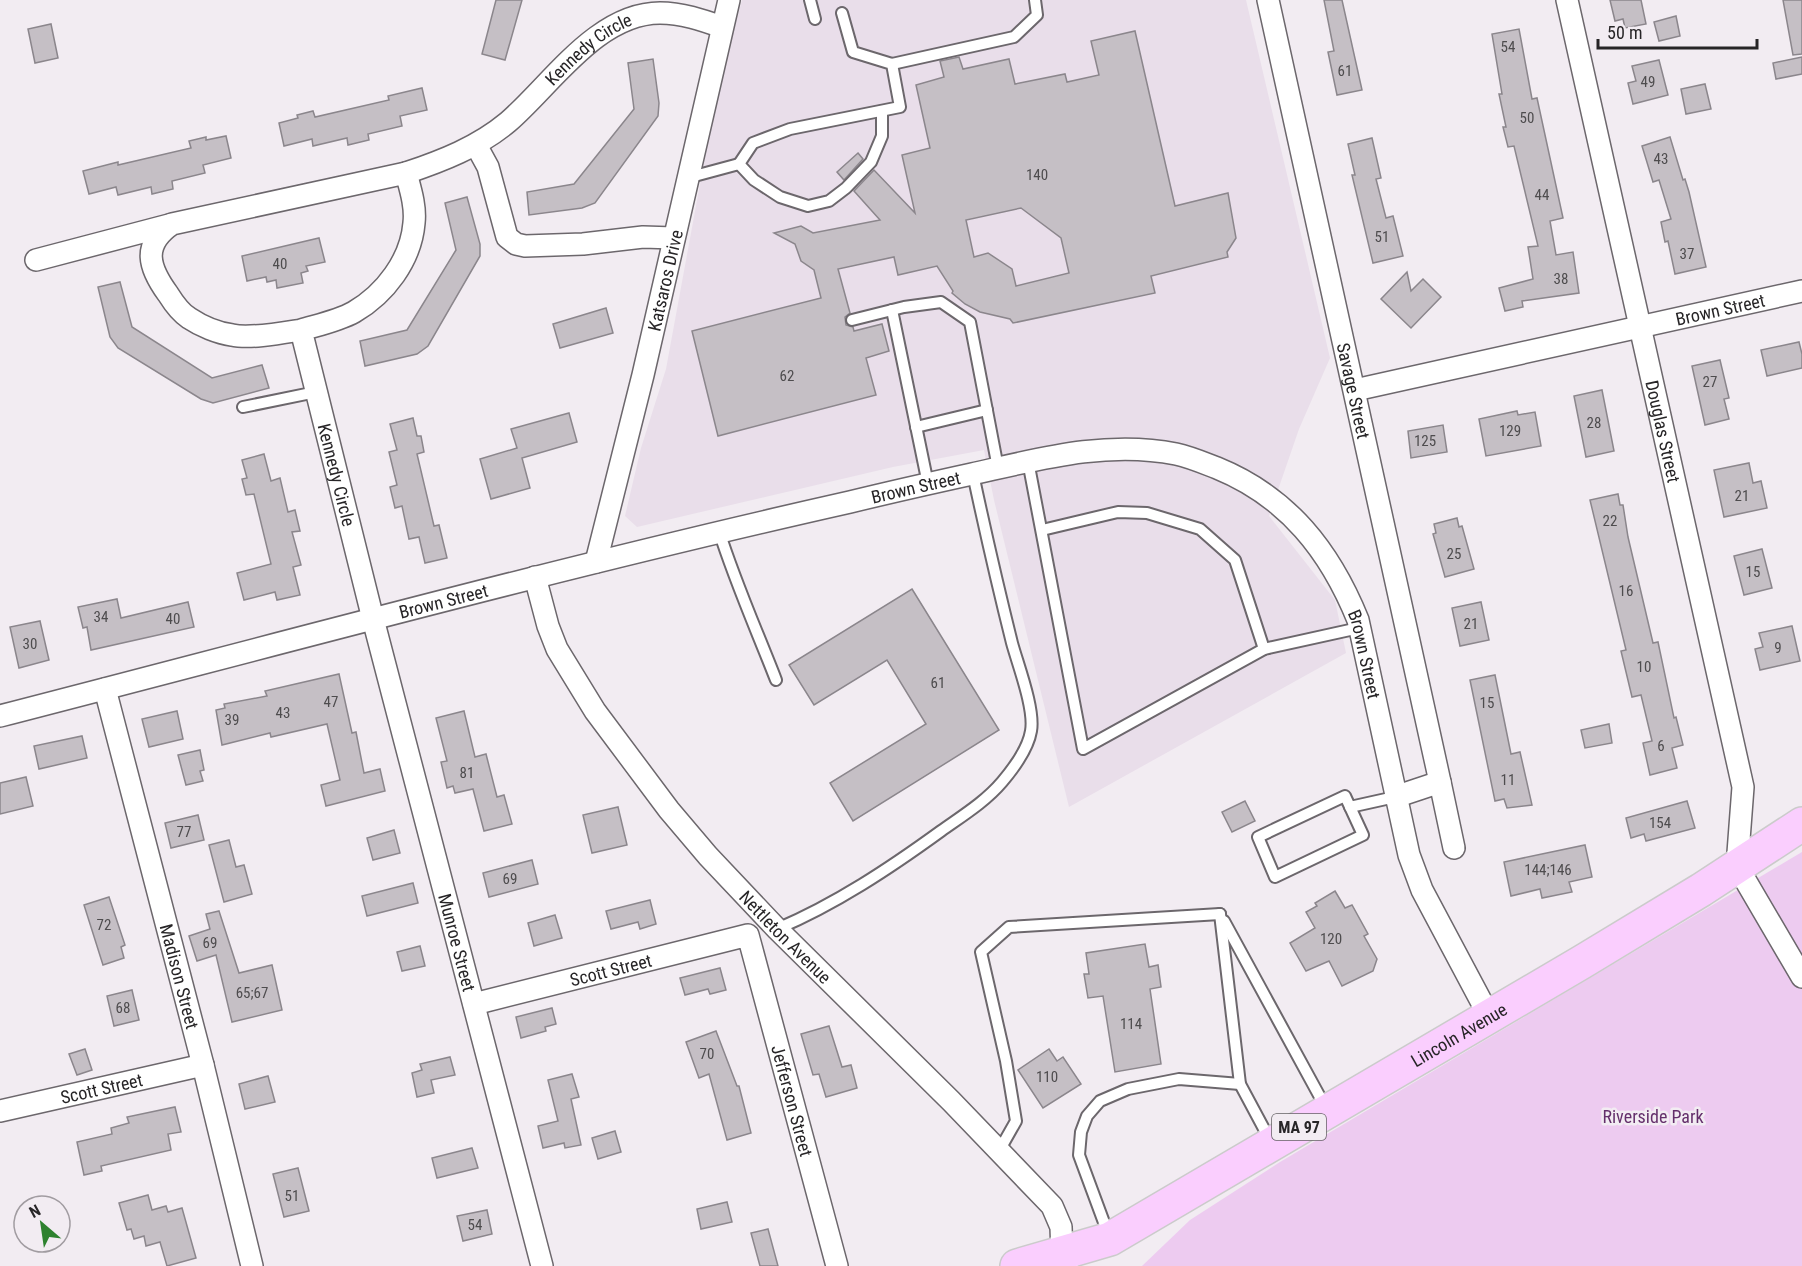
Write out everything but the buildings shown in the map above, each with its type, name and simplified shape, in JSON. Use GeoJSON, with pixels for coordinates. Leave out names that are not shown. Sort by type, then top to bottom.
{"type":"FeatureCollection","features":[{"type":"Feature","properties":{"kind":"main road","name":"Lincoln Avenue"},"geometry":{"type":"LineString","coordinates":[[1073,1262],[1701,890],[1802,824]]}},
{"type":"Feature","properties":{"kind":"main road"},"geometry":{"type":"LineString","coordinates":[[1017,1266],[1073,1262]]}},
{"type":"Feature","properties":{"kind":"street","name":"Katsaros Drive"},"geometry":{"type":"LineString","coordinates":[[596,562],[643,375],[729,0]]}},
{"type":"Feature","properties":{"kind":"street","name":"Savage Street"},"geometry":{"type":"LineString","coordinates":[[1268,0],[1454,848]]}},
{"type":"Feature","properties":{"kind":"street","name":"Douglas Street"},"geometry":{"type":"LineString","coordinates":[[1567,0],[1743,787],[1737,866]]}},
{"type":"Feature","properties":{"kind":"street","name":"Kennedy Circle"},"geometry":{"type":"LineString","coordinates":[[36,260],[172,224],[406,173],[439,162],[476,145],[508,122],[587,44],[610,28],[636,17],[659,13],[687,15],[722,27]]}},
{"type":"Feature","properties":{"kind":"street"},"geometry":{"type":"LineString","coordinates":[[476,145],[488,167],[507,237],[516,244],[537,246],[583,244],[643,237],[674,238]]}},
{"type":"Feature","properties":{"kind":"street"},"geometry":{"type":"LineString","coordinates":[[172,224],[164,229],[153,243],[150,254],[152,268],[172,300],[188,318],[233,336],[301,330],[352,313],[374,298],[399,270],[410,245],[414,222],[412,195],[406,173]]}},
{"type":"Feature","properties":{"kind":"street","name":"Brown Street"},"geometry":{"type":"LineString","coordinates":[[1355,390],[1802,291]]}},
{"type":"Feature","properties":{"kind":"street","name":"Kennedy Circle"},"geometry":{"type":"LineString","coordinates":[[301,330],[373,619]]}},
{"type":"Feature","properties":{"kind":"street","name":"Brown Street"},"geometry":{"type":"LineString","coordinates":[[0,716],[719,531],[1028,461],[1118,447],[1177,454],[1235,476],[1260,489],[1286,510],[1308,533],[1331,565],[1349,599],[1359,628],[1409,855],[1422,890],[1489,1016]]}},
{"type":"Feature","properties":{"kind":"street","name":"Nettleton Avenue"},"geometry":{"type":"LineString","coordinates":[[535,578],[557,649],[595,711],[669,810],[777,929],[1052,1206],[1073,1262]]}},
{"type":"Feature","properties":{"kind":"street","name":"Munroe Street"},"geometry":{"type":"LineString","coordinates":[[373,619],[542,1266]]}},
{"type":"Feature","properties":{"kind":"street","name":"Madison Street"},"geometry":{"type":"LineString","coordinates":[[105,689],[203,1065],[252,1266]]}},
{"type":"Feature","properties":{"kind":"street"},"geometry":{"type":"LineString","coordinates":[[1395,797],[1440,782]]}},
{"type":"Feature","properties":{"kind":"street"},"geometry":{"type":"LineString","coordinates":[[1737,866],[1802,976]]}},
{"type":"Feature","properties":{"kind":"street","name":"Scott Street"},"geometry":{"type":"LineString","coordinates":[[474,1004],[747,935]]}},
{"type":"Feature","properties":{"kind":"street","name":"Jefferson Street"},"geometry":{"type":"LineString","coordinates":[[747,935],[837,1266]]}},
{"type":"Feature","properties":{"kind":"street","name":"Scott Street"},"geometry":{"type":"LineString","coordinates":[[0,1111],[203,1065]]}},
{"type":"Feature","properties":{"kind":"lane"},"geometry":{"type":"LineString","coordinates":[[810,0],[815,19]]}},
{"type":"Feature","properties":{"kind":"lane"},"geometry":{"type":"LineString","coordinates":[[842,13],[853,52],[892,64],[1014,37],[1037,15],[1035,0]]}},
{"type":"Feature","properties":{"kind":"lane"},"geometry":{"type":"LineString","coordinates":[[687,178],[739,164],[753,144],[790,129],[900,107],[892,64]]}},
{"type":"Feature","properties":{"kind":"lane"},"geometry":{"type":"LineString","coordinates":[[739,164],[754,180],[780,197],[808,206],[829,201],[846,188],[871,162],[882,136],[882,111]]}},
{"type":"Feature","properties":{"kind":"lane"},"geometry":{"type":"LineString","coordinates":[[852,320],[940,302],[970,322],[998,468]]}},
{"type":"Feature","properties":{"kind":"lane"},"geometry":{"type":"LineString","coordinates":[[892,310],[928,484]]}},
{"type":"Feature","properties":{"kind":"lane"},"geometry":{"type":"LineString","coordinates":[[243,406],[316,392]]}},
{"type":"Feature","properties":{"kind":"lane"},"geometry":{"type":"LineString","coordinates":[[916,427],[987,410]]}},
{"type":"Feature","properties":{"kind":"lane"},"geometry":{"type":"LineString","coordinates":[[1028,461],[1083,749],[1264,649],[1359,628]]}},
{"type":"Feature","properties":{"kind":"lane"},"geometry":{"type":"LineString","coordinates":[[777,929],[844,896],[983,801],[1002,782],[1028,741],[1031,730],[1030,710],[973,474]]}},
{"type":"Feature","properties":{"kind":"lane"},"geometry":{"type":"LineString","coordinates":[[1042,530],[1118,512],[1147,513],[1200,529],[1235,560],[1264,649]]}},
{"type":"Feature","properties":{"kind":"lane"},"geometry":{"type":"LineString","coordinates":[[719,531],[730,566],[776,680]]}},
{"type":"Feature","properties":{"kind":"lane"},"geometry":{"type":"LineString","coordinates":[[1345,796],[1350,807],[1363,835],[1275,877],[1258,837],[1345,796]]}},
{"type":"Feature","properties":{"kind":"lane"},"geometry":{"type":"LineString","coordinates":[[1350,807],[1395,797]]}},
{"type":"Feature","properties":{"kind":"lane"},"geometry":{"type":"LineString","coordinates":[[1220,914],[1240,1084],[1272,1143]]}},
{"type":"Feature","properties":{"kind":"lane"},"geometry":{"type":"LineString","coordinates":[[1220,914],[1328,1110]]}},
{"type":"Feature","properties":{"kind":"lane"},"geometry":{"type":"LineString","coordinates":[[999,1151],[1016,1122],[1006,1061],[981,952],[1009,927],[1220,914]]}},
{"type":"Feature","properties":{"kind":"lane"},"geometry":{"type":"LineString","coordinates":[[1110,1239],[1078,1155],[1081,1132],[1087,1116],[1100,1101],[1128,1089],[1179,1079],[1240,1084]]}},
{"type":"Feature","properties":{"kind":"shaded area"},"geometry":{"type":"Polygon","coordinates":[[[742,0],[1246,0],[1330,358],[1299,429],[1269,516],[1335,600],[1346,653],[1069,807],[994,500],[984,450],[893,467],[637,527],[625,516],[641,448],[666,369],[716,97],[742,0]]]}},
{"type":"Feature","properties":{"kind":"green space","name":"Riverside Park"},"geometry":{"type":"Polygon","coordinates":[[[1802,852],[1802,1266],[1142,1266],[1190,1220],[1280,1162],[1802,852]]]}}]}
